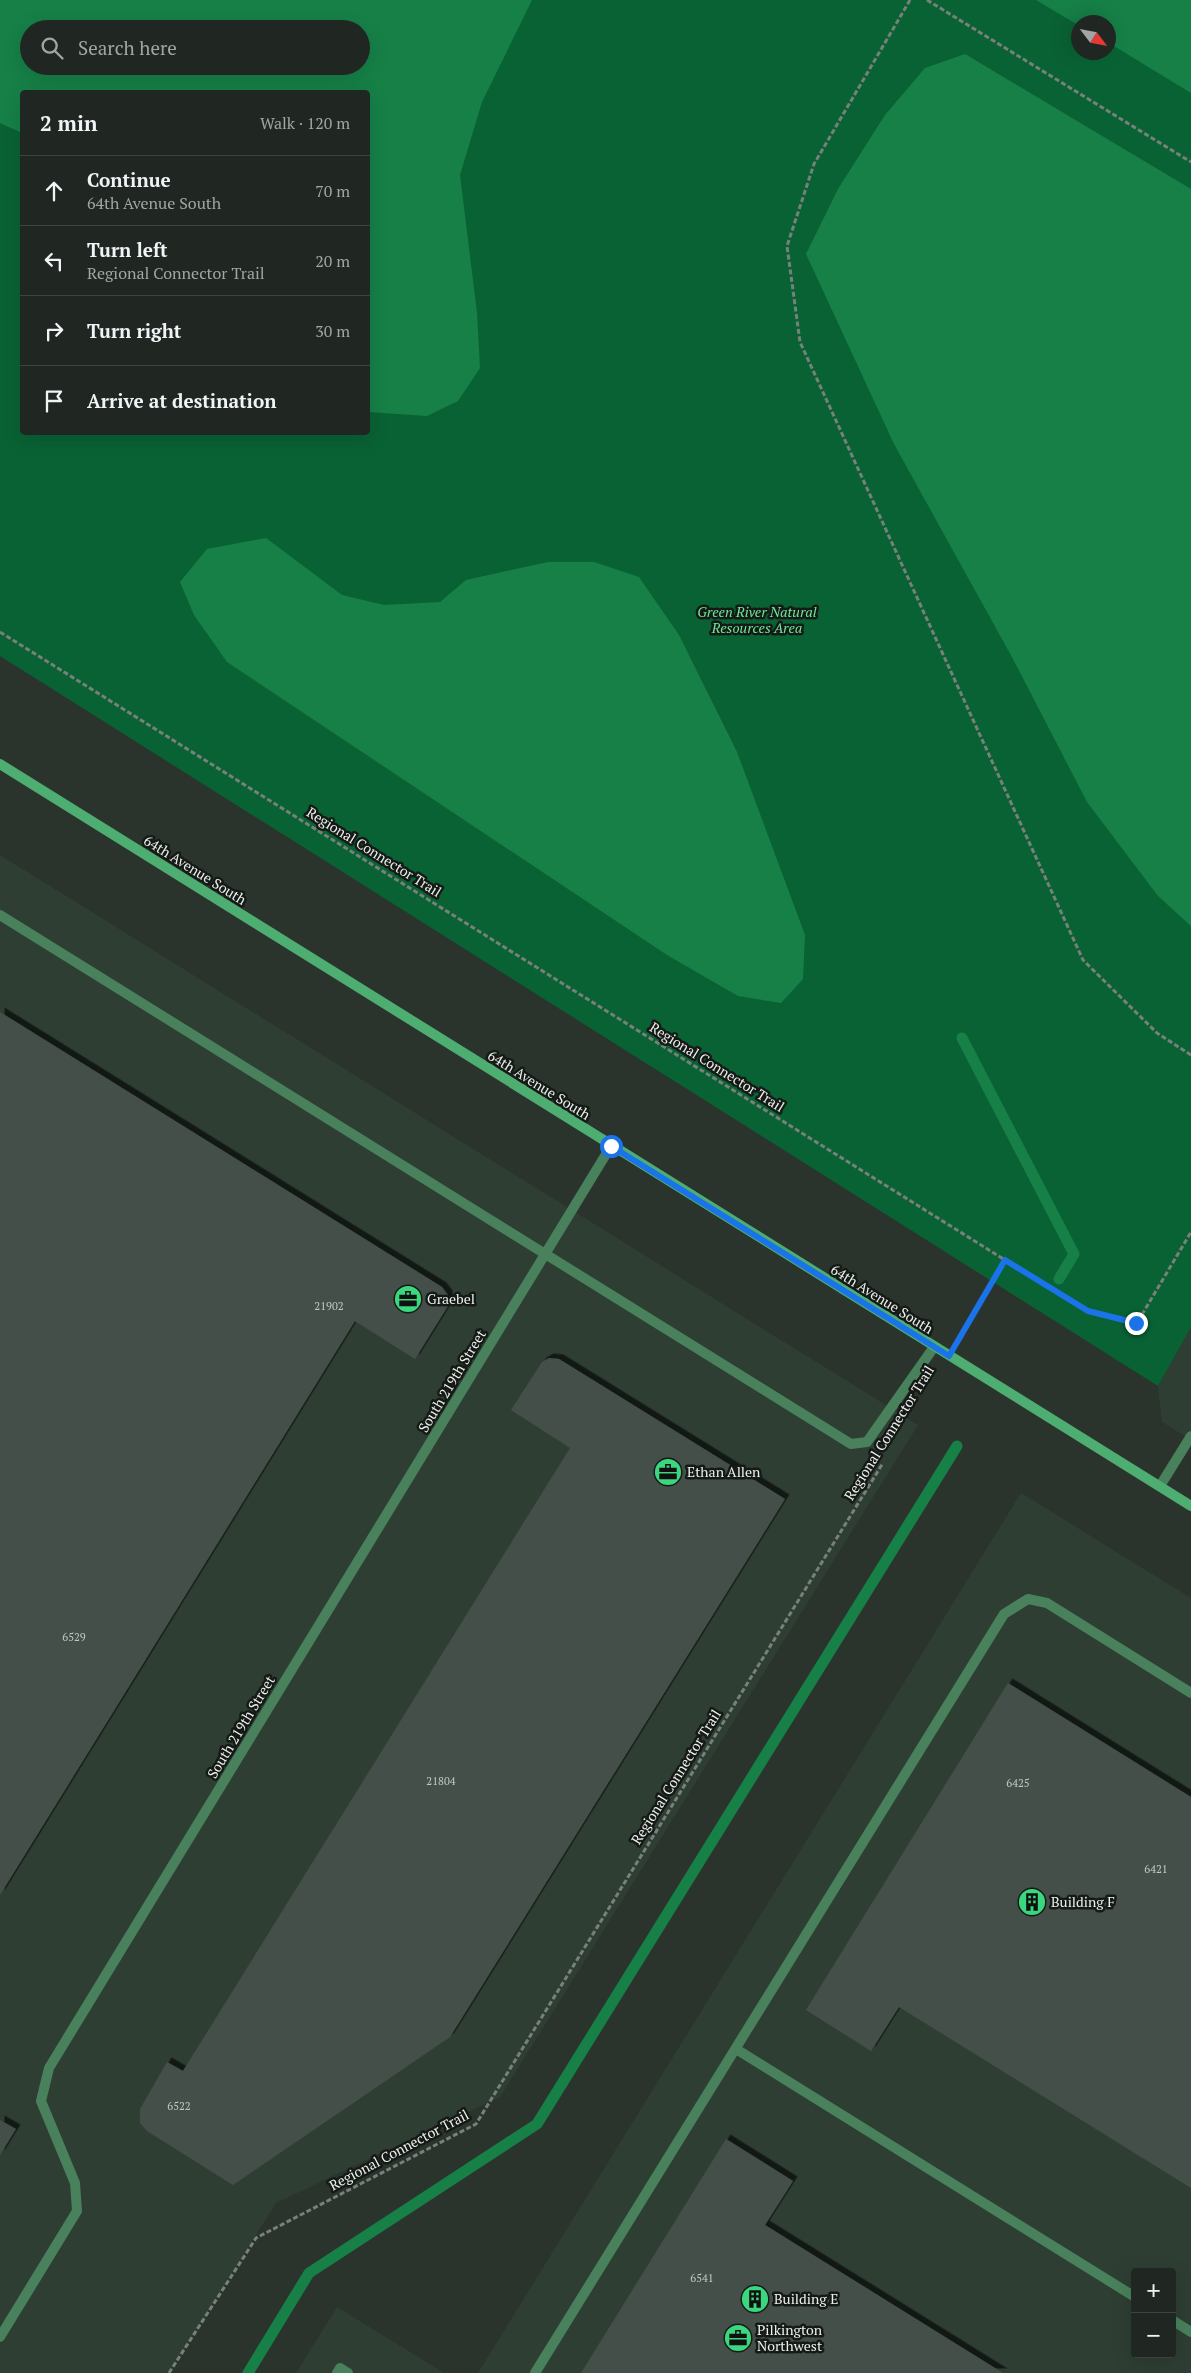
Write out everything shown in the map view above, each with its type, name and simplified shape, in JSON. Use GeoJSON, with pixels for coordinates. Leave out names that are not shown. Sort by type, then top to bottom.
{"type":"FeatureCollection","features":[{"type":"Feature","properties":{"kind":"street","name":"64th Avenue South"},"geometry":{"type":"LineString","coordinates":[[0,764],[1191,1506]]}},
{"type":"Feature","properties":{"kind":"lane"},"geometry":{"type":"LineString","coordinates":[[0,915],[851,1444],[868,1442],[934,1347]]}},
{"type":"Feature","properties":{"kind":"lane","name":"South 219th Street"},"geometry":{"type":"LineString","coordinates":[[0,2336],[77,2211],[75,2182],[41,2101],[49,2068],[611,1146]]}},
{"type":"Feature","properties":{"kind":"lane"},"geometry":{"type":"LineString","coordinates":[[1160,1486],[1191,1436]]}},
{"type":"Feature","properties":{"kind":"lane"},"geometry":{"type":"LineString","coordinates":[[535,2373],[1004,1614],[1028,1599],[1047,1603],[1191,1693]]}},
{"type":"Feature","properties":{"kind":"lane"},"geometry":{"type":"LineString","coordinates":[[736,2048],[1131,2295]]}},
{"type":"Feature","properties":{"kind":"lane"},"geometry":{"type":"LineString","coordinates":[[1176,2323],[1191,2332]]}},
{"type":"Feature","properties":{"kind":"lane"},"geometry":{"type":"LineString","coordinates":[[337,2373],[340,2368],[348,2373]]}},
{"type":"Feature","properties":{"kind":"path"},"geometry":{"type":"LineString","coordinates":[[910,0],[814,164],[787,246],[800,342],[1083,960],[1157,1033],[1191,1055]]}},
{"type":"Feature","properties":{"kind":"path"},"geometry":{"type":"LineString","coordinates":[[927,0],[1191,162]]}},
{"type":"Feature","properties":{"kind":"path","name":"Regional Connector Trail"},"geometry":{"type":"LineString","coordinates":[[0,632],[1005,1260],[949,1356]]}},
{"type":"Feature","properties":{"kind":"path"},"geometry":{"type":"LineString","coordinates":[[1005,1260],[1088,1311],[1136,1323],[1191,1232]]}},
{"type":"Feature","properties":{"kind":"path","name":"Regional Connector Trail"},"geometry":{"type":"LineString","coordinates":[[169,2373],[256,2238],[476,2124],[886,1458]]}},
{"type":"Feature","properties":{"kind":"shaded area"},"geometry":{"type":"Polygon","coordinates":[[[0,0],[532,0],[482,102],[460,175],[477,313],[480,368],[458,401],[427,416],[370,412],[370,90],[20,90],[20,132],[0,123],[0,0]]]}},
{"type":"Feature","properties":{"kind":"shaded area"},"geometry":{"type":"Polygon","coordinates":[[[1036,0],[1191,0],[1191,93],[1116,47],[1116,15],[1071,15],[1071,21],[1036,0]]]}},
{"type":"Feature","properties":{"kind":"shaded area"},"geometry":{"type":"Polygon","coordinates":[[[965,54],[1191,189],[1191,926],[1158,896],[1087,802],[1013,659],[894,444],[806,254],[838,189],[885,115],[925,68],[965,54]]]}},
{"type":"Feature","properties":{"kind":"shaded area"},"geometry":{"type":"Polygon","coordinates":[[[266,538],[342,595],[384,605],[440,602],[466,580],[548,562],[594,562],[639,577],[679,635],[737,752],[805,935],[803,979],[781,1003],[738,996],[667,955],[227,662],[194,615],[180,582],[207,549],[266,538]]]}},
{"type":"Feature","properties":{"kind":"shaded area"},"geometry":{"type":"Polygon","coordinates":[[[0,855],[918,1425],[500,2097],[276,2203],[170,2373],[0,2373],[0,855]]]}},
{"type":"Feature","properties":{"kind":"shaded area"},"geometry":{"type":"Polygon","coordinates":[[[1191,1327],[1191,1440],[1162,1422],[1158,1386],[1191,1327]]]}},
{"type":"Feature","properties":{"kind":"shaded area"},"geometry":{"type":"Polygon","coordinates":[[[1021,1493],[1191,1598],[1191,2373],[478,2373],[1021,1493]]]}},
{"type":"Feature","properties":{"kind":"shaded area"},"geometry":{"type":"Polygon","coordinates":[[[337,2307],[444,2373],[296,2373],[337,2307]]]}},
{"type":"Feature","properties":{"kind":"green space","name":"Green River Natural Resources Area"},"geometry":{"type":"Polygon","coordinates":[[[0,0],[1191,0],[1191,1327],[1158,1386],[0,656],[0,0]]]}},
{"type":"Feature","properties":{"kind":"building"},"geometry":{"type":"Polygon","coordinates":[[[0,1012],[442,1287],[448,1295],[448,1306],[415,1359],[355,1321],[0,1895],[0,1012]]]}},
{"type":"Feature","properties":{"kind":"building"},"geometry":{"type":"Polygon","coordinates":[[[549,1358],[559,1359],[785,1499],[450,2037],[233,2185],[147,2131],[140,2123],[140,2109],[167,2062],[183,2071],[570,1448],[511,1410],[542,1362],[549,1358]]]}},
{"type":"Feature","properties":{"kind":"building","name":"Building F"},"geometry":{"type":"Polygon","coordinates":[[[1008,1683],[1191,1797],[1191,2188],[899,2007],[871,2051],[806,2010],[1008,1683]]]}},
{"type":"Feature","properties":{"kind":"building"},"geometry":{"type":"Polygon","coordinates":[[[0,2120],[16,2129],[0,2155],[0,2120]]]}},
{"type":"Feature","properties":{"kind":"building","name":"Building E"},"geometry":{"type":"Polygon","coordinates":[[[726,2139],[793,2181],[765,2225],[1003,2373],[581,2373],[726,2139]]]}},
{"type":"Feature","properties":{"kind":"waterway"},"geometry":{"type":"LineString","coordinates":[[962,1038],[1074,1254],[1059,1279]]}},
{"type":"Feature","properties":{"kind":"waterway"},"geometry":{"type":"LineString","coordinates":[[248,2373],[309,2273],[537,2124],[957,1446]]}},
{"type":"Feature","properties":{"kind":"place","name":"Graebel"},"geometry":{"type":"Point","coordinates":[408,1299]}},
{"type":"Feature","properties":{"kind":"place","name":"Ethan Allen"},"geometry":{"type":"Point","coordinates":[668,1472]}},
{"type":"Feature","properties":{"kind":"place","name":"Building F"},"geometry":{"type":"Point","coordinates":[1032,1902]}},
{"type":"Feature","properties":{"kind":"place","name":"Building E"},"geometry":{"type":"Point","coordinates":[755,2299]}},
{"type":"Feature","properties":{"kind":"place","name":"Pilkington Northwest"},"geometry":{"type":"Point","coordinates":[738,2338]}},
{"type":"Feature","properties":{"kind":"route"},"geometry":{"type":"LineString","coordinates":[[611,1146],[949,1356],[1005,1260],[1088,1311],[1136,1323]]}}]}
